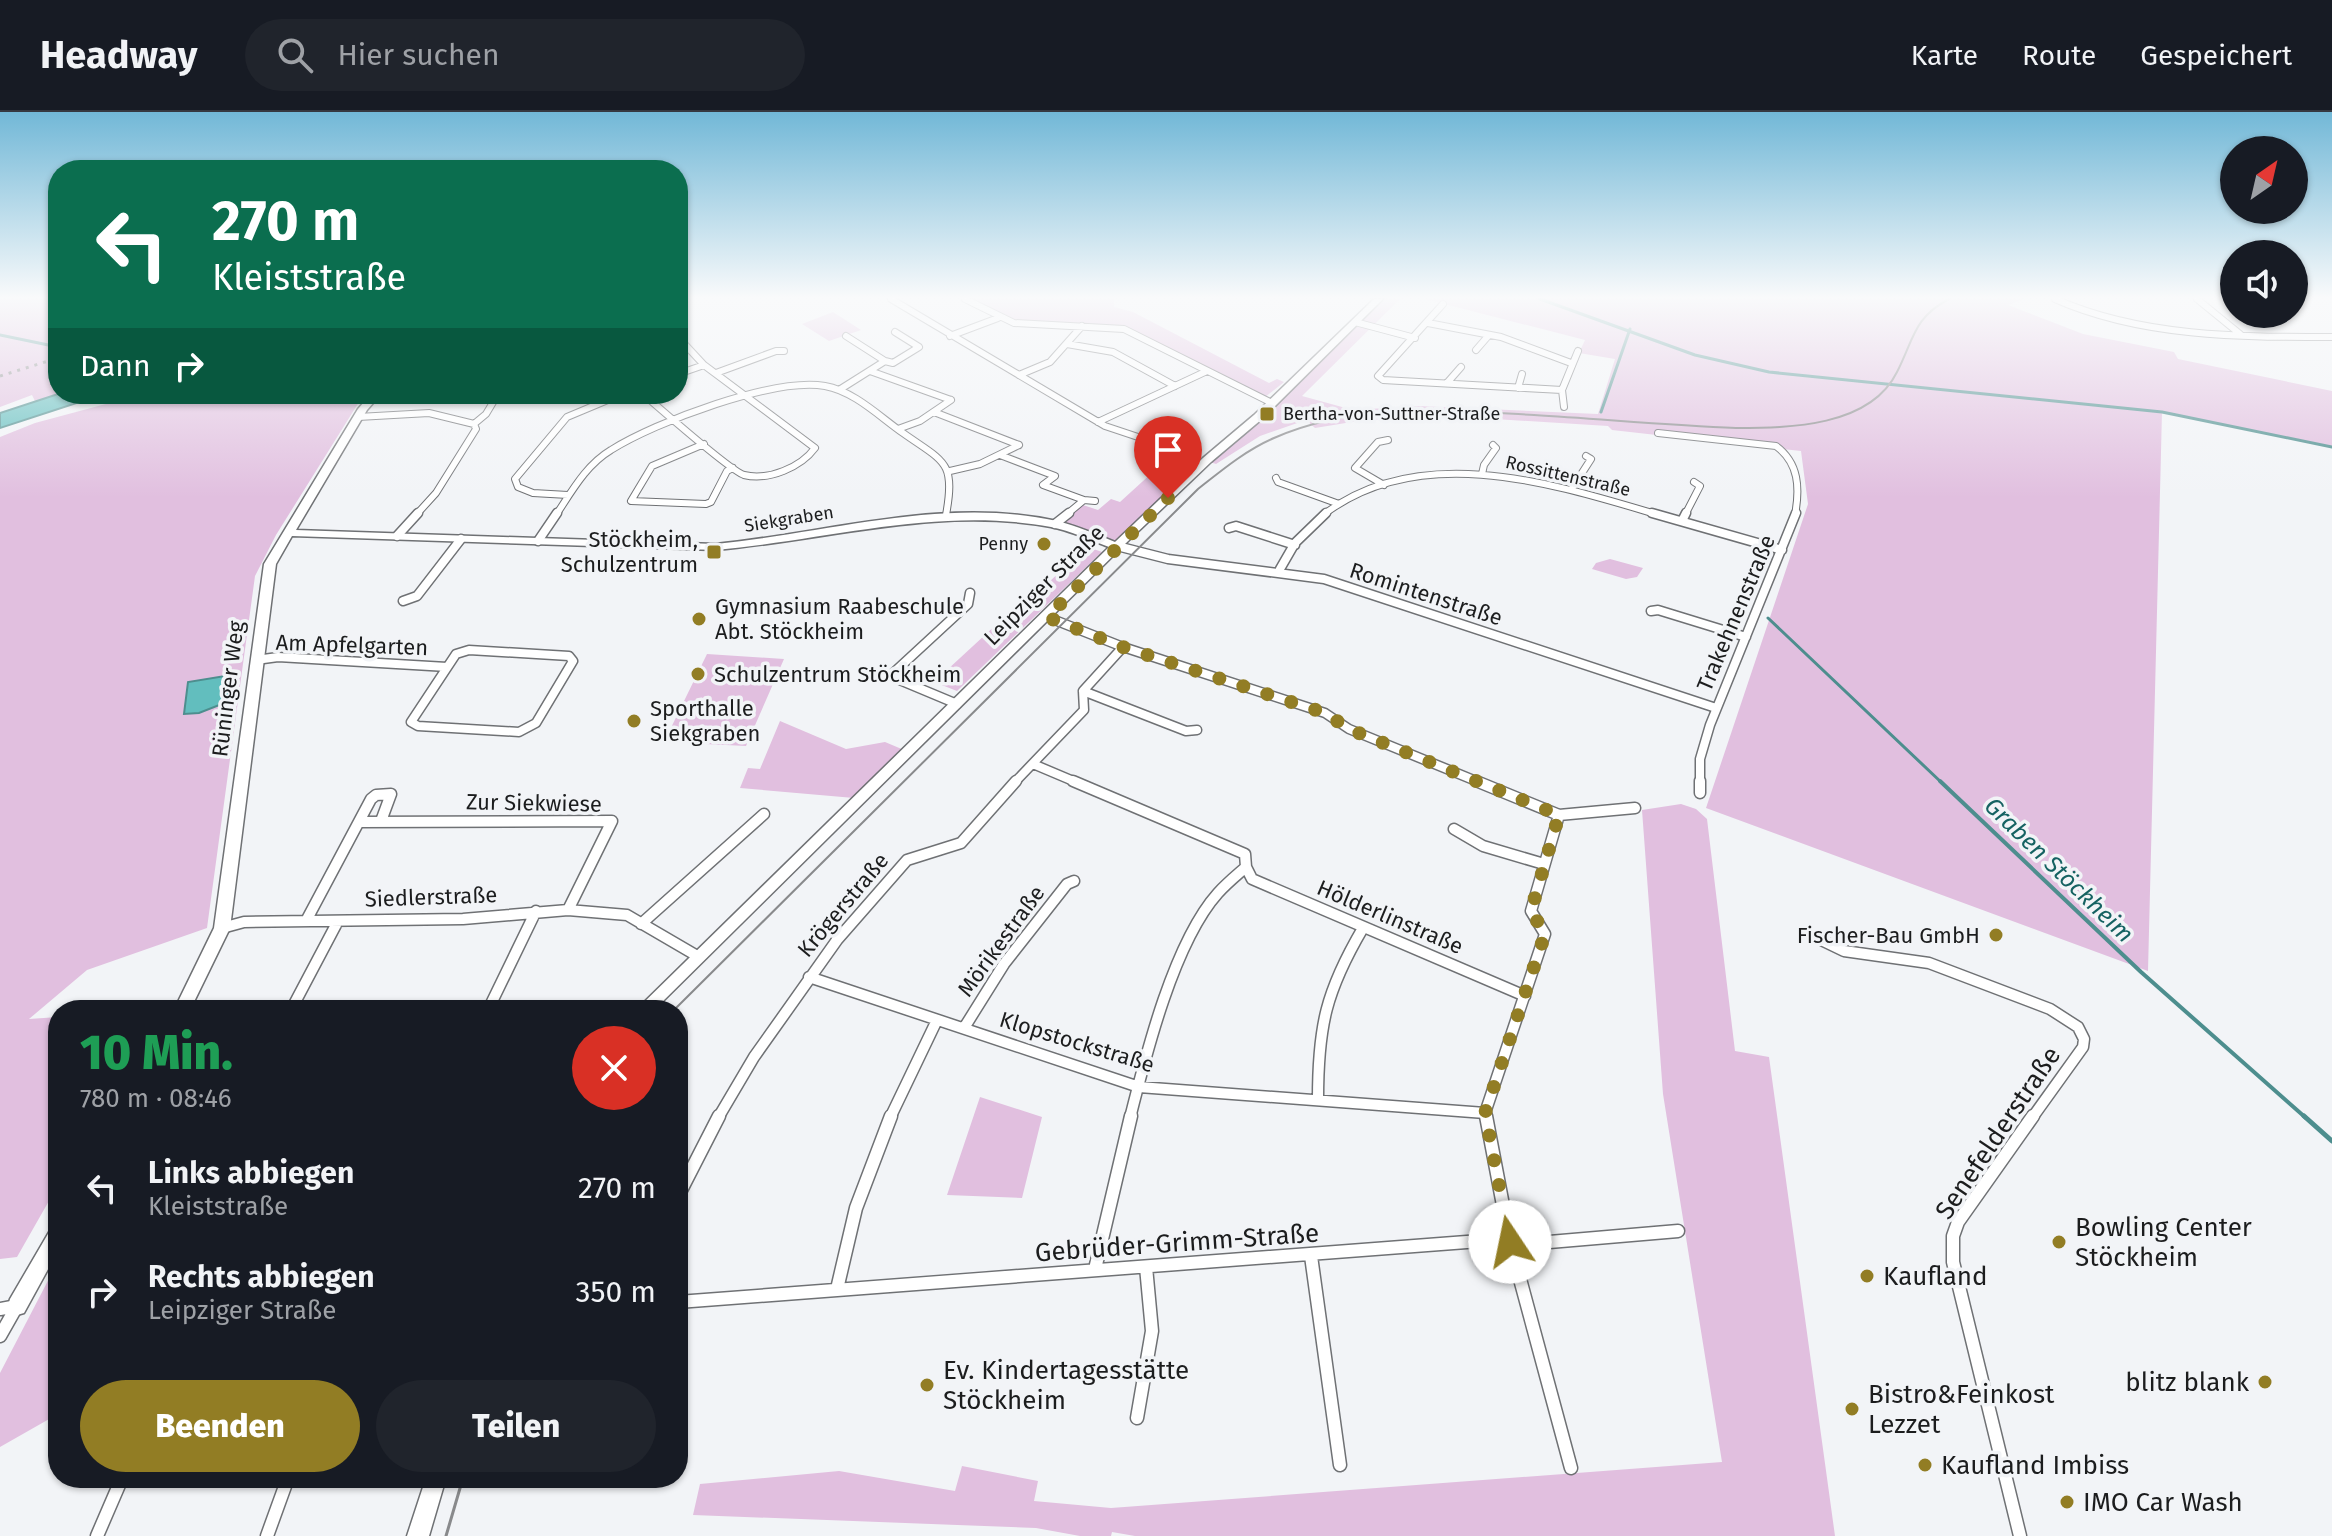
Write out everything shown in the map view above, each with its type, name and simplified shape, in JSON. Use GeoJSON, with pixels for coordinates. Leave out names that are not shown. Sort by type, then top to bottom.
{"type":"FeatureCollection","features":[{"type":"Feature","properties":{"kind":"street"},"geometry":{"type":"LineString","coordinates":[[655,404],[742,475],[759,477],[801,463],[811,456],[815,448],[705,365]]}},
{"type":"Feature","properties":{"kind":"street"},"geometry":{"type":"LineString","coordinates":[[716,373],[737,365]]}},
{"type":"Feature","properties":{"kind":"street"},"geometry":{"type":"LineString","coordinates":[[839,390],[878,365]]}},
{"type":"Feature","properties":{"kind":"street"},"geometry":{"type":"LineString","coordinates":[[1002,365],[1114,431],[1186,453]]}},
{"type":"Feature","properties":{"kind":"street"},"geometry":{"type":"LineString","coordinates":[[1019,375],[1042,365]]}},
{"type":"Feature","properties":{"kind":"street"},"geometry":{"type":"LineString","coordinates":[[1138,365],[1175,386]]}},
{"type":"Feature","properties":{"kind":"street"},"geometry":{"type":"LineString","coordinates":[[1196,365],[1272,403]]}},
{"type":"Feature","properties":{"kind":"street","name":"Leipziger Straße"},"geometry":{"type":"LineString","coordinates":[[654,1000],[1117,546],[1310,365]]}},
{"type":"Feature","properties":{"kind":"street"},"geometry":{"type":"LineString","coordinates":[[1388,365],[1378,376],[1383,380],[1562,390]]}},
{"type":"Feature","properties":{"kind":"street"},"geometry":{"type":"LineString","coordinates":[[1564,407],[1562,390],[1570,365]]}},
{"type":"Feature","properties":{"kind":"street"},"geometry":{"type":"LineString","coordinates":[[1447,383],[1461,367]]}},
{"type":"Feature","properties":{"kind":"street"},"geometry":{"type":"LineString","coordinates":[[870,371],[951,400],[898,429]]}},
{"type":"Feature","properties":{"kind":"street"},"geometry":{"type":"LineString","coordinates":[[1098,422],[1207,371]]}},
{"type":"Feature","properties":{"kind":"street"},"geometry":{"type":"LineString","coordinates":[[1518,388],[1522,374]]}},
{"type":"Feature","properties":{"kind":"street"},"geometry":{"type":"LineString","coordinates":[[538,541],[586,470],[610,450],[675,420],[745,394],[792,384],[839,390],[943,461],[950,471],[952,482],[946,515]]}},
{"type":"Feature","properties":{"kind":"street","name":"Rüninger Weg"},"geometry":{"type":"LineString","coordinates":[[187,1000],[222,928],[270,564],[368,404]]}},
{"type":"Feature","properties":{"kind":"street"},"geometry":{"type":"LineString","coordinates":[[474,424],[492,404]]}},
{"type":"Feature","properties":{"kind":"street"},"geometry":{"type":"LineString","coordinates":[[568,495],[526,492],[518,487],[515,479],[562,421],[596,404]]}},
{"type":"Feature","properties":{"kind":"street"},"geometry":{"type":"LineString","coordinates":[[934,412],[1019,445],[974,467],[950,471]]}},
{"type":"Feature","properties":{"kind":"street"},"geometry":{"type":"LineString","coordinates":[[358,417],[429,413],[474,424]]}},
{"type":"Feature","properties":{"kind":"street"},"geometry":{"type":"LineString","coordinates":[[397,536],[436,493],[476,429],[474,424]]}},
{"type":"Feature","properties":{"kind":"street","name":"Trakehnenstraße"},"geometry":{"type":"LineString","coordinates":[[1658,433],[1759,442],[1783,450],[1800,491],[1793,524],[1716,708],[1700,759],[1700,793]]}},
{"type":"Feature","properties":{"kind":"street"},"geometry":{"type":"LineString","coordinates":[[1384,485],[1355,468],[1378,442],[1388,440]]}},
{"type":"Feature","properties":{"kind":"street"},"geometry":{"type":"LineString","coordinates":[[704,444],[652,466],[631,501],[706,504],[711,502],[727,471],[733,468]]}},
{"type":"Feature","properties":{"kind":"street"},"geometry":{"type":"LineString","coordinates":[[1482,474],[1484,465],[1496,448],[1493,445]]}},
{"type":"Feature","properties":{"kind":"street"},"geometry":{"type":"LineString","coordinates":[[1000,455],[1055,476],[1043,485],[1095,501]]}},
{"type":"Feature","properties":{"kind":"street"},"geometry":{"type":"LineString","coordinates":[[1571,490],[1591,459],[1586,456]]}},
{"type":"Feature","properties":{"kind":"street","name":"Rossittenstraße"},"geometry":{"type":"LineString","coordinates":[[1280,569],[1285,556],[1320,517],[1339,504],[1384,485],[1425,476],[1482,474],[1530,480],[1782,550]]}},
{"type":"Feature","properties":{"kind":"street"},"geometry":{"type":"LineString","coordinates":[[1276,478],[1278,482],[1339,504]]}},
{"type":"Feature","properties":{"kind":"street"},"geometry":{"type":"LineString","coordinates":[[1682,521],[1700,486],[1694,482]]}},
{"type":"Feature","properties":{"kind":"street"},"geometry":{"type":"LineString","coordinates":[[1055,524],[1084,500]]}},
{"type":"Feature","properties":{"kind":"street","name":"Siekgraben"},"geometry":{"type":"LineString","coordinates":[[289,533],[716,547],[784,541],[874,523],[946,515],[1000,517],[1055,524],[1117,546]]}},
{"type":"Feature","properties":{"kind":"street"},"geometry":{"type":"LineString","coordinates":[[1229,528],[1236,526],[1295,545]]}},
{"type":"Feature","properties":{"kind":"street"},"geometry":{"type":"LineString","coordinates":[[403,601],[417,596],[461,539]]}},
{"type":"Feature","properties":{"kind":"street","name":"Romintenstraße"},"geometry":{"type":"LineString","coordinates":[[1117,546],[1192,564],[1280,569],[1324,579],[1716,708]]}},
{"type":"Feature","properties":{"kind":"street"},"geometry":{"type":"LineString","coordinates":[[957,704],[890,676],[968,604],[970,593]]}},
{"type":"Feature","properties":{"kind":"street"},"geometry":{"type":"LineString","coordinates":[[1651,611],[1658,610],[1746,637]]}},
{"type":"Feature","properties":{"kind":"street"},"geometry":{"type":"LineString","coordinates":[[1047,617],[1123,647],[1325,713],[1349,729],[1559,815],[1635,808]]}},
{"type":"Feature","properties":{"kind":"street","name":"Krögerstraße"},"geometry":{"type":"LineString","coordinates":[[688,1177],[754,1057],[837,940],[907,860],[961,843],[1084,710],[1083,691],[1123,647]]}},
{"type":"Feature","properties":{"kind":"street","name":"Am Apfelgarten"},"geometry":{"type":"LineString","coordinates":[[469,650],[569,656],[573,661],[536,723],[519,732],[418,726],[411,722],[447,667],[456,654],[469,650]]}},
{"type":"Feature","properties":{"kind":"street","name":"Am Apfelgarten"},"geometry":{"type":"LineString","coordinates":[[256,660],[278,657],[447,667]]}},
{"type":"Feature","properties":{"kind":"street"},"geometry":{"type":"LineString","coordinates":[[1083,691],[1186,731],[1197,730]]}},
{"type":"Feature","properties":{"kind":"street"},"geometry":{"type":"LineString","coordinates":[[1033,764],[1245,854],[1246,867],[1226,883],[1185,947],[1162,1008],[1139,1087],[1095,1269]]}},
{"type":"Feature","properties":{"kind":"street"},"geometry":{"type":"LineString","coordinates":[[306,921],[371,799],[376,795],[391,794],[381,821]]}},
{"type":"Feature","properties":{"kind":"street"},"geometry":{"type":"LineString","coordinates":[[641,924],[764,814]]}},
{"type":"Feature","properties":{"kind":"street"},"geometry":{"type":"LineString","coordinates":[[1559,815],[1531,911],[1545,934],[1485,1113],[1510,1242],[1571,1468]]}},
{"type":"Feature","properties":{"kind":"street","name":"Zur Siekwiese"},"geometry":{"type":"LineString","coordinates":[[359,822],[612,821],[568,910]]}},
{"type":"Feature","properties":{"kind":"street"},"geometry":{"type":"LineString","coordinates":[[1454,829],[1459,836],[1544,864]]}},
{"type":"Feature","properties":{"kind":"street","name":"Hölderlinstraße"},"geometry":{"type":"LineString","coordinates":[[1246,867],[1252,879],[1525,996]]}},
{"type":"Feature","properties":{"kind":"street","name":"Mörikestraße"},"geometry":{"type":"LineString","coordinates":[[964,1028],[1004,964],[1067,884],[1074,881]]}},
{"type":"Feature","properties":{"kind":"street","name":"Siedlerstraße"},"geometry":{"type":"LineString","coordinates":[[222,928],[244,922],[463,919],[568,910],[627,915],[699,957]]}},
{"type":"Feature","properties":{"kind":"street"},"geometry":{"type":"LineString","coordinates":[[493,1000],[536,911]]}},
{"type":"Feature","properties":{"kind":"street"},"geometry":{"type":"LineString","coordinates":[[296,1000],[338,921]]}},
{"type":"Feature","properties":{"kind":"street"},"geometry":{"type":"LineString","coordinates":[[1318,1099],[1318,1030],[1322,1012],[1334,978],[1363,928]]}},
{"type":"Feature","properties":{"kind":"street","name":"Senefelderstraße"},"geometry":{"type":"LineString","coordinates":[[1817,938],[1844,951],[1929,963],[2057,1013],[2078,1027],[2084,1039],[2083,1047],[1958,1222],[1953,1236],[1953,1262],[2020,1536]]}},
{"type":"Feature","properties":{"kind":"street","name":"Klopstockstraße"},"geometry":{"type":"LineString","coordinates":[[809,977],[1139,1087],[1485,1113]]}},
{"type":"Feature","properties":{"kind":"street"},"geometry":{"type":"LineString","coordinates":[[837,1289],[856,1208],[880,1139],[937,1020]]}},
{"type":"Feature","properties":{"kind":"street","name":"Gebrüder-Grimm-Straße"},"geometry":{"type":"LineString","coordinates":[[688,1301],[1493,1240],[1526,1244],[1678,1231]]}},
{"type":"Feature","properties":{"kind":"street"},"geometry":{"type":"LineString","coordinates":[[0,1336],[8,1307],[48,1248]]}},
{"type":"Feature","properties":{"kind":"street"},"geometry":{"type":"LineString","coordinates":[[1311,1256],[1340,1465]]}},
{"type":"Feature","properties":{"kind":"street"},"geometry":{"type":"LineString","coordinates":[[1137,1418],[1152,1331],[1146,1267]]}},
{"type":"Feature","properties":{"kind":"street"},"geometry":{"type":"LineString","coordinates":[[97,1536],[118,1488]]}},
{"type":"Feature","properties":{"kind":"street"},"geometry":{"type":"LineString","coordinates":[[267,1536],[284,1488]]}},
{"type":"Feature","properties":{"kind":"street"},"geometry":{"type":"LineString","coordinates":[[418,1536],[433,1488]]}},
{"type":"Feature","properties":{"kind":"shaded area"},"geometry":{"type":"Polygon","coordinates":[[[0,365],[48,365],[48,397],[35,401],[32,395],[0,407],[0,365]]]}},
{"type":"Feature","properties":{"kind":"shaded area"},"geometry":{"type":"Polygon","coordinates":[[[1201,365],[1235,365],[1269,383],[1277,379],[1284,382],[1264,398],[1201,365]]]}},
{"type":"Feature","properties":{"kind":"shaded area"},"geometry":{"type":"Polygon","coordinates":[[[1313,365],[1333,365],[1302,396],[1353,410],[1418,406],[1598,414],[1613,365],[2209,365],[2332,391],[2332,446],[2162,412],[2148,971],[1706,808],[1808,504],[1801,451],[1612,430],[1608,426],[1447,416],[1364,420],[1315,428],[1306,420],[1260,436],[1216,464],[1207,461],[1313,365]]]}},
{"type":"Feature","properties":{"kind":"shaded area"},"geometry":{"type":"Polygon","coordinates":[[[106,404],[358,404],[276,535],[255,576],[207,928],[87,970],[29,1019],[48,1018],[48,1203],[17,1257],[0,1259],[0,437],[35,423],[106,404]]]}},
{"type":"Feature","properties":{"kind":"shaded area"},"geometry":{"type":"Polygon","coordinates":[[[1154,471],[1181,480],[1116,543],[1061,524],[1083,505],[1098,510],[1111,499],[1120,502],[1154,471]]]}},
{"type":"Feature","properties":{"kind":"shaded area"},"geometry":{"type":"Polygon","coordinates":[[[1088,547],[1102,552],[957,691],[934,682],[1023,600],[1041,589],[1088,547]]]}},
{"type":"Feature","properties":{"kind":"shaded area"},"geometry":{"type":"Polygon","coordinates":[[[1610,559],[1643,568],[1637,577],[1626,579],[1592,569],[1596,563],[1610,559]]]}},
{"type":"Feature","properties":{"kind":"shaded area"},"geometry":{"type":"Polygon","coordinates":[[[707,654],[784,659],[746,746],[664,742],[707,654]]]}},
{"type":"Feature","properties":{"kind":"shaded area"},"geometry":{"type":"Polygon","coordinates":[[[780,721],[846,749],[885,742],[904,750],[854,798],[740,788],[748,768],[760,769],[780,721]]]}},
{"type":"Feature","properties":{"kind":"shaded area"},"geometry":{"type":"Polygon","coordinates":[[[1681,804],[1696,809],[1707,819],[1735,1051],[1769,1057],[1835,1536],[1135,1536],[1112,1532],[1111,1536],[1080,1536],[1036,1528],[693,1515],[700,1484],[839,1471],[955,1491],[962,1466],[1038,1481],[1034,1501],[1111,1508],[1722,1462],[1663,1094],[1642,810],[1681,804]]]}},
{"type":"Feature","properties":{"kind":"shaded area"},"geometry":{"type":"Polygon","coordinates":[[[980,1097],[1042,1117],[1022,1198],[947,1195],[980,1097]]]}},
{"type":"Feature","properties":{"kind":"shaded area"},"geometry":{"type":"Polygon","coordinates":[[[48,1281],[48,1420],[0,1447],[0,1373],[48,1281]]]}},
{"type":"Feature","properties":{"kind":"water"},"geometry":{"type":"Polygon","coordinates":[[[48,397],[48,404],[73,404],[0,428],[0,413],[48,397]]]}},
{"type":"Feature","properties":{"kind":"water"},"geometry":{"type":"Polygon","coordinates":[[[225,676],[233,681],[227,702],[199,713],[184,714],[188,682],[225,676]]]}},
{"type":"Feature","properties":{"kind":"waterway","name":"Graben Stöckheim"},"geometry":{"type":"LineString","coordinates":[[1601,412],[1617,365]]}},
{"type":"Feature","properties":{"kind":"waterway"},"geometry":{"type":"LineString","coordinates":[[1741,365],[1769,372],[2162,412],[2332,447]]}},
{"type":"Feature","properties":{"kind":"waterway","name":"Graben Stöckheim"},"geometry":{"type":"LineString","coordinates":[[1768,618],[1942,783]]}},
{"type":"Feature","properties":{"kind":"waterway","name":"Graben Stöckheim"},"geometry":{"type":"LineString","coordinates":[[1940,781],[2141,972],[2306,1118]]}},
{"type":"Feature","properties":{"kind":"waterway","name":"Graben Stöckheim"},"geometry":{"type":"LineString","coordinates":[[2304,1116],[2332,1141]]}},
{"type":"Feature","properties":{"kind":"tram line"},"geometry":{"type":"LineString","coordinates":[[684,1000],[1198,489],[1254,448],[1305,426],[1402,411],[1501,413],[1736,428],[1803,425],[1848,414],[1868,404],[1885,390],[1900,365]]}},
{"type":"Feature","properties":{"kind":"tram line"},"geometry":{"type":"LineString","coordinates":[[446,1536],[460,1488]]}},
{"type":"Feature","properties":{"kind":"railway"},"geometry":{"type":"LineString","coordinates":[[0,376],[34,365]]}},
{"type":"Feature","properties":{"kind":"place","name":"Bertha-von-Suttner-Straße"},"geometry":{"type":"Point","coordinates":[1267,414]}},
{"type":"Feature","properties":{"kind":"place","name":"Penny"},"geometry":{"type":"Point","coordinates":[1044,544]}},
{"type":"Feature","properties":{"kind":"place","name":"Stöckheim, Schulzentrum"},"geometry":{"type":"Point","coordinates":[714,552]}},
{"type":"Feature","properties":{"kind":"place","name":"Gymnasium Raabeschule Abt. Stöckheim"},"geometry":{"type":"Point","coordinates":[699,619]}},
{"type":"Feature","properties":{"kind":"place","name":"Schulzentrum Stöckheim"},"geometry":{"type":"Point","coordinates":[698,674]}},
{"type":"Feature","properties":{"kind":"place","name":"Sporthalle Siekgraben"},"geometry":{"type":"Point","coordinates":[634,721]}},
{"type":"Feature","properties":{"kind":"place","name":"Fischer-Bau GmbH"},"geometry":{"type":"Point","coordinates":[1996,935]}},
{"type":"Feature","properties":{"kind":"place","name":"Bowling Center Stöckheim"},"geometry":{"type":"Point","coordinates":[2059,1242]}},
{"type":"Feature","properties":{"kind":"place","name":"Kaufland"},"geometry":{"type":"Point","coordinates":[1867,1276]}},
{"type":"Feature","properties":{"kind":"place","name":"blitz blank"},"geometry":{"type":"Point","coordinates":[2265,1382]}},
{"type":"Feature","properties":{"kind":"place","name":"Ev. Kindertagesstätte Stöckheim"},"geometry":{"type":"Point","coordinates":[927,1385]}},
{"type":"Feature","properties":{"kind":"place","name":"Bistro&Feinkost Lezzet"},"geometry":{"type":"Point","coordinates":[1852,1409]}},
{"type":"Feature","properties":{"kind":"place","name":"Kaufland Imbiss"},"geometry":{"type":"Point","coordinates":[1925,1465]}},
{"type":"Feature","properties":{"kind":"place","name":"IMO Car Wash"},"geometry":{"type":"Point","coordinates":[2067,1502]}},
{"type":"Feature","properties":{"kind":"route"},"geometry":{"type":"LineString","coordinates":[[1168,498],[1047,617],[1123,647],[1325,713],[1349,729],[1559,815],[1531,911],[1545,934],[1485,1113],[1510,1242]]}}]}
